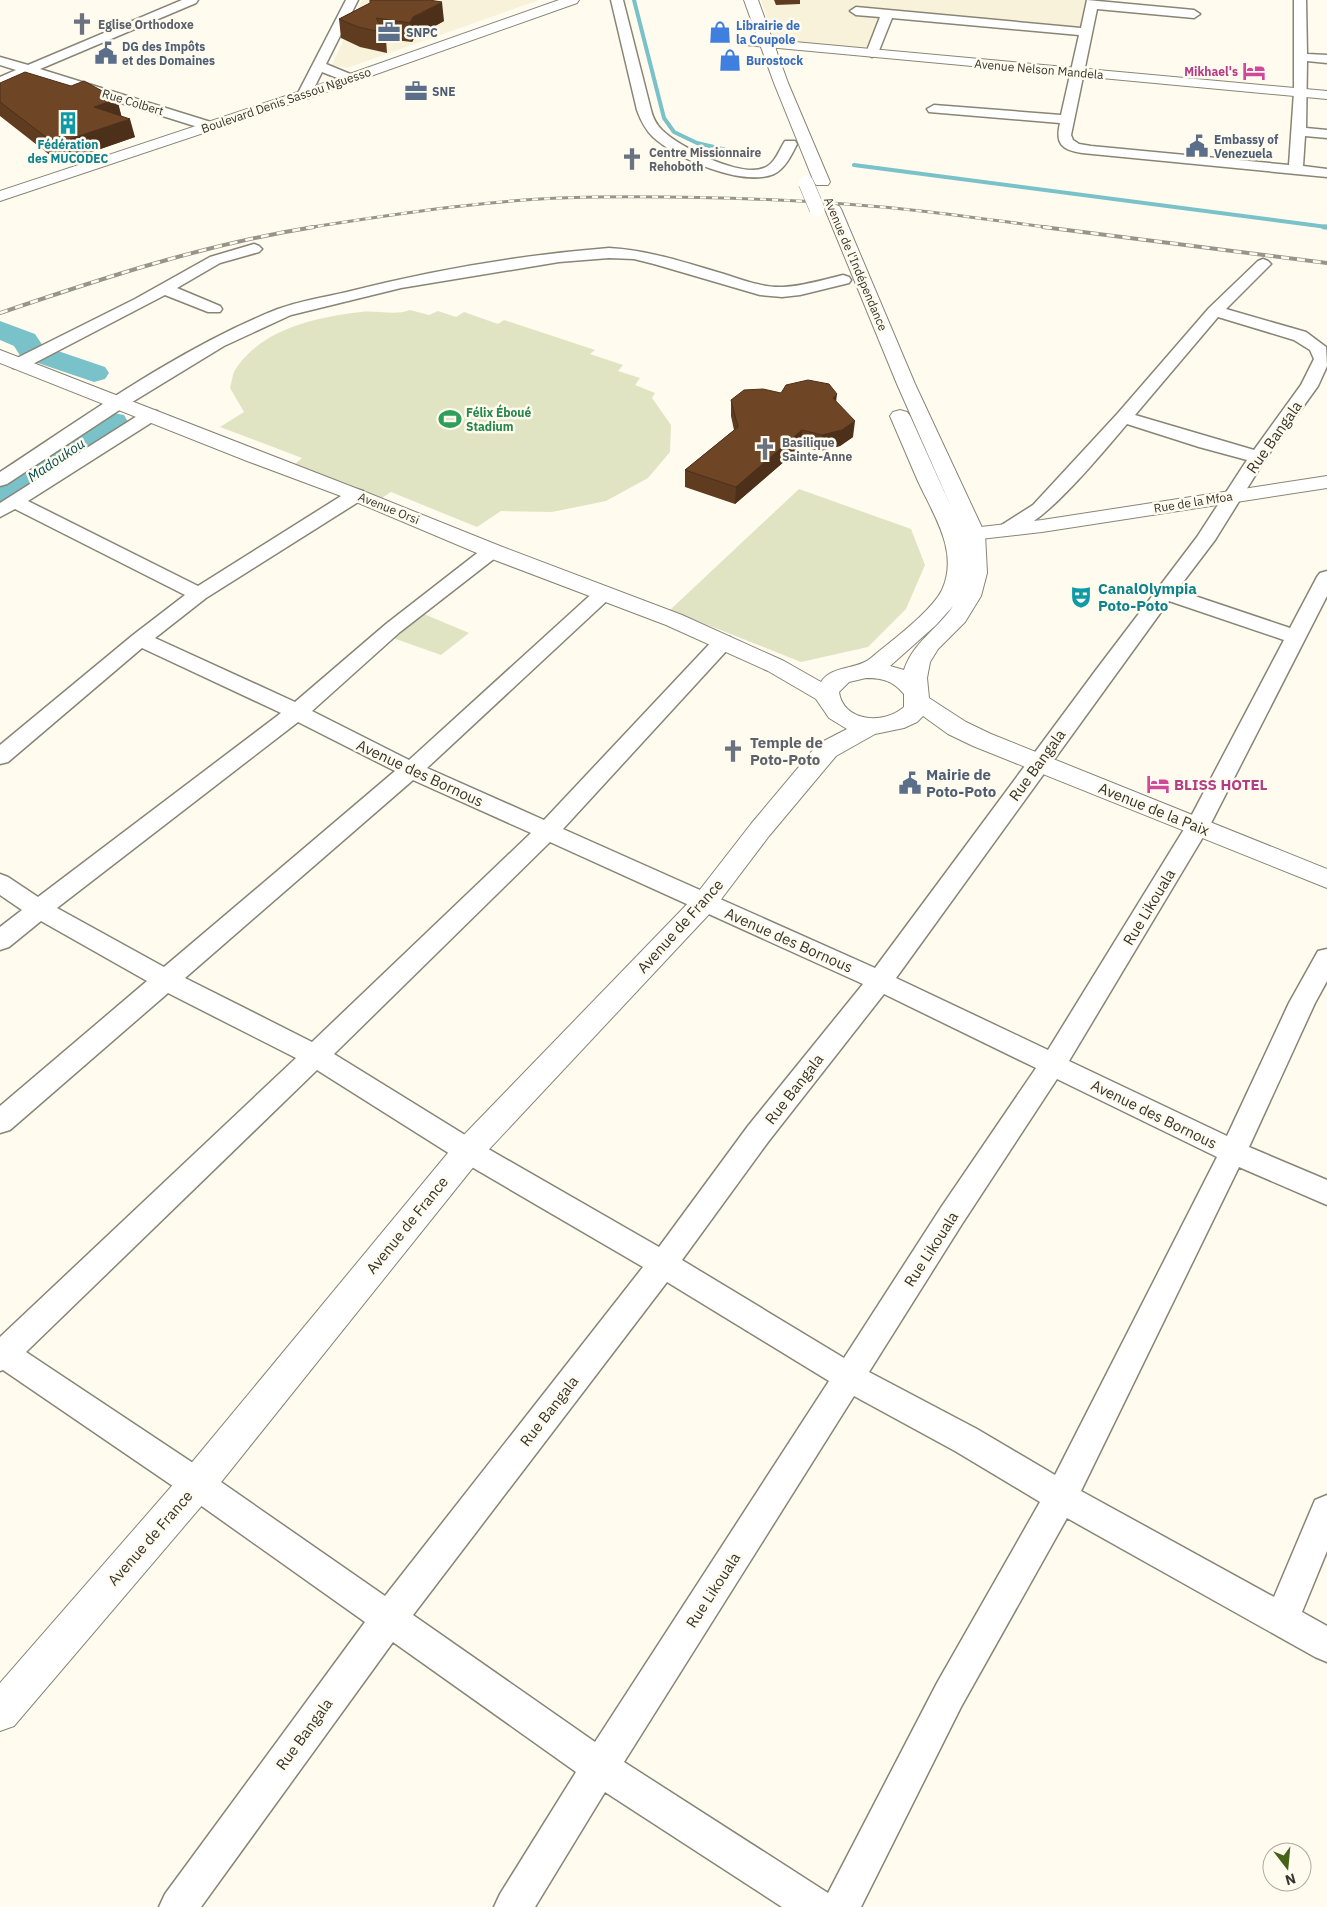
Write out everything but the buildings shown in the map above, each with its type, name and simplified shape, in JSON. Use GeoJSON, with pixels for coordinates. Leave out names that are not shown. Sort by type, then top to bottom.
{"type":"FeatureCollection","features":[{"type":"Feature","properties":{"kind":"main road","name":"Boulevard Denis Sassou Nguesso"},"geometry":{"type":"LineString","coordinates":[[345,77],[553,0]]}},
{"type":"Feature","properties":{"kind":"main road","name":"Boulevard Denis Sassou Nguesso"},"geometry":{"type":"LineString","coordinates":[[0,188],[305,91],[572,0]]}},
{"type":"Feature","properties":{"kind":"main road"},"geometry":{"type":"LineString","coordinates":[[737,0],[757,59]]}},
{"type":"Feature","properties":{"kind":"main road","name":"Avenue de l'Indépendance"},"geometry":{"type":"LineString","coordinates":[[751,0],[767,43],[807,176]]}},
{"type":"Feature","properties":{"kind":"main road","name":"Avenue Nelson Mandela"},"geometry":{"type":"LineString","coordinates":[[751,42],[1327,95]]}},
{"type":"Feature","properties":{"kind":"main road","name":"Boulevard Denis Sassou Nguesso"},"geometry":{"type":"LineString","coordinates":[[0,196],[203,124]]}},
{"type":"Feature","properties":{"kind":"main road","name":"Avenue de l'Indépendance"},"geometry":{"type":"LineString","coordinates":[[784,128],[790,144],[825,209],[906,384],[962,530],[958,557],[958,575],[953,591],[936,612],[871,670]]}},
{"type":"Feature","properties":{"kind":"main road","name":"Avenue de l'Indépendance"},"geometry":{"type":"LineString","coordinates":[[825,209],[843,280],[851,298]]}},
{"type":"Feature","properties":{"kind":"main road","name":"Avenue de l'Indépendance"},"geometry":{"type":"LineString","coordinates":[[873,350],[928,481],[978,555],[977,576],[971,593],[958,617],[922,654],[915,671],[916,696]]}},
{"type":"Feature","properties":{"kind":"main road","name":"Avenue Orsi"},"geometry":{"type":"LineString","coordinates":[[9,360],[254,457],[356,495],[492,551],[674,620],[836,695]]}},
{"type":"Feature","properties":{"kind":"main road","name":"Rue de la Mfoa"},"geometry":{"type":"LineString","coordinates":[[962,530],[1060,522],[1327,482]]}},
{"type":"Feature","properties":{"kind":"main road"},"geometry":{"type":"LineString","coordinates":[[827,750],[836,695],[855,671],[889,672],[904,680],[916,696],[957,728],[982,740]]}},
{"type":"Feature","properties":{"kind":"main road"},"geometry":{"type":"LineString","coordinates":[[836,695],[853,722],[952,732],[982,740]]}},
{"type":"Feature","properties":{"kind":"main road"},"geometry":{"type":"LineString","coordinates":[[827,750],[878,726],[902,720],[913,712],[916,696]]}},
{"type":"Feature","properties":{"kind":"main road","name":"Avenue de la Paix"},"geometry":{"type":"LineString","coordinates":[[982,740],[1327,879]]}},
{"type":"Feature","properties":{"kind":"main road","name":"Avenue de France"},"geometry":{"type":"LineString","coordinates":[[0,1712],[197,1484],[468,1151],[704,903],[760,830],[827,750]]}},
{"type":"Feature","properties":{"kind":"street"},"geometry":{"type":"LineString","coordinates":[[0,82],[192,0]]}},
{"type":"Feature","properties":{"kind":"street"},"geometry":{"type":"LineString","coordinates":[[305,91],[352,0]]}},
{"type":"Feature","properties":{"kind":"street"},"geometry":{"type":"LineString","coordinates":[[617,0],[623,33],[645,113],[651,126],[664,138],[678,149],[746,174],[768,172],[774,167],[790,144]]}},
{"type":"Feature","properties":{"kind":"street"},"geometry":{"type":"LineString","coordinates":[[1296,169],[1301,92],[1300,0]]}},
{"type":"Feature","properties":{"kind":"street"},"geometry":{"type":"LineString","coordinates":[[1194,14],[1092,2],[1064,135],[1065,141],[1069,145],[1091,150],[1327,173]]}},
{"type":"Feature","properties":{"kind":"street"},"geometry":{"type":"LineString","coordinates":[[856,11],[1086,32]]}},
{"type":"Feature","properties":{"kind":"street"},"geometry":{"type":"LineString","coordinates":[[872,53],[887,14]]}},
{"type":"Feature","properties":{"kind":"street"},"geometry":{"type":"LineString","coordinates":[[1300,56],[1327,59]]}},
{"type":"Feature","properties":{"kind":"street","name":"Rue Colbert"},"geometry":{"type":"LineString","coordinates":[[0,61],[203,124]]}},
{"type":"Feature","properties":{"kind":"street"},"geometry":{"type":"LineString","coordinates":[[319,66],[345,77]]}},
{"type":"Feature","properties":{"kind":"street"},"geometry":{"type":"LineString","coordinates":[[934,109],[1068,120]]}},
{"type":"Feature","properties":{"kind":"street"},"geometry":{"type":"LineString","coordinates":[[1298,131],[1327,134]]}},
{"type":"Feature","properties":{"kind":"street"},"geometry":{"type":"LineString","coordinates":[[9,360],[165,288],[215,260],[254,249]]}},
{"type":"Feature","properties":{"kind":"street"},"geometry":{"type":"LineString","coordinates":[[0,480],[118,403],[218,342],[285,312],[401,283],[559,257],[609,253],[634,254],[659,260],[760,290],[782,292],[800,290],[843,280]]}},
{"type":"Feature","properties":{"kind":"street"},"geometry":{"type":"LineString","coordinates":[[1012,526],[1040,509],[1124,417],[1215,312],[1263,264]]}},
{"type":"Feature","properties":{"kind":"street"},"geometry":{"type":"LineString","coordinates":[[165,288],[214,309]]}},
{"type":"Feature","properties":{"kind":"street","name":"Rue Bangala"},"geometry":{"type":"LineString","coordinates":[[178,1907],[390,1618],[663,1264],[758,1134],[880,981],[1039,762],[1205,540],[1235,496],[1258,457],[1309,386],[1322,359],[1318,347],[1300,336],[1215,312]]}},
{"type":"Feature","properties":{"kind":"street"},"geometry":{"type":"LineString","coordinates":[[8,507],[151,415]]}},
{"type":"Feature","properties":{"kind":"street"},"geometry":{"type":"LineString","coordinates":[[1124,417],[1205,443],[1258,457]]}},
{"type":"Feature","properties":{"kind":"street"},"geometry":{"type":"LineString","coordinates":[[0,757],[140,639],[199,594],[356,495]]}},
{"type":"Feature","properties":{"kind":"street"},"geometry":{"type":"LineString","coordinates":[[8,507],[199,594]]}},
{"type":"Feature","properties":{"kind":"street"},"geometry":{"type":"LineString","coordinates":[[0,941],[296,712],[393,628],[492,551]]}},
{"type":"Feature","properties":{"kind":"street","name":"Rue Likouala"},"geometry":{"type":"LineString","coordinates":[[513,1907],[600,1767],[952,1215],[1053,1064],[1198,827],[1327,578]]}},
{"type":"Feature","properties":{"kind":"street"},"geometry":{"type":"LineString","coordinates":[[0,1122],[411,770],[604,593]]}},
{"type":"Feature","properties":{"kind":"street"},"geometry":{"type":"LineString","coordinates":[[1165,593],[1295,637]]}},
{"type":"Feature","properties":{"kind":"street","name":"Avenue des Bornous"},"geometry":{"type":"LineString","coordinates":[[140,639],[296,712],[411,770],[880,981],[1233,1152],[1327,1193]]}},
{"type":"Feature","properties":{"kind":"street"},"geometry":{"type":"LineString","coordinates":[[723,642],[546,831],[315,1056],[1,1354],[197,1484],[600,1767],[816,1907]]}},
{"type":"Feature","properties":{"kind":"street"},"geometry":{"type":"LineString","coordinates":[[0,883],[39,909],[166,980],[315,1056],[468,1151],[663,1264],[849,1377],[966,1440],[1061,1496],[1327,1645]]}},
{"type":"Feature","properties":{"kind":"street"},"geometry":{"type":"LineString","coordinates":[[841,1907],[949,1695],[1061,1496],[1233,1152],[1302,1003],[1327,958]]}},
{"type":"Feature","properties":{"kind":"street"},"geometry":{"type":"LineString","coordinates":[[1282,1619],[1327,1511]]}},
{"type":"Feature","properties":{"kind":"shaded area"},"geometry":{"type":"Polygon","coordinates":[[[362,0],[539,0],[347,68],[332,65],[362,0]]]}},
{"type":"Feature","properties":{"kind":"shaded area"},"geometry":{"type":"Polygon","coordinates":[[[761,0],[1088,0],[1081,29],[886,11],[865,49],[774,39],[761,0]]]}},
{"type":"Feature","properties":{"kind":"green space","name":"Félix Éboué Stadium"},"geometry":{"type":"Polygon","coordinates":[[[410,310],[429,315],[438,311],[456,317],[464,312],[498,324],[504,320],[595,350],[590,354],[623,365],[618,371],[640,378],[635,385],[655,393],[652,398],[671,425],[670,452],[648,478],[606,501],[552,512],[501,511],[477,527],[391,492],[382,498],[295,464],[302,458],[220,427],[244,412],[230,388],[233,374],[246,356],[259,344],[291,328],[326,317],[361,312],[398,313],[410,310]]]}},
{"type":"Feature","properties":{"kind":"green space"},"geometry":{"type":"Polygon","coordinates":[[[799,489],[911,529],[925,565],[906,609],[868,647],[801,662],[670,610],[799,489]]]}},
{"type":"Feature","properties":{"kind":"green space"},"geometry":{"type":"Polygon","coordinates":[[[424,614],[469,633],[441,655],[393,638],[424,614]]]}},
{"type":"Feature","properties":{"kind":"waterway"},"geometry":{"type":"LineString","coordinates":[[634,0],[664,118],[674,132],[697,143],[756,157]]}},
{"type":"Feature","properties":{"kind":"waterway"},"geometry":{"type":"LineString","coordinates":[[854,165],[1327,227],[1324,227]]}},
{"type":"Feature","properties":{"kind":"waterway","name":"Madoukou"},"geometry":{"type":"LineString","coordinates":[[0,330],[25,340],[31,351]]}},
{"type":"Feature","properties":{"kind":"waterway","name":"Madoukou"},"geometry":{"type":"LineString","coordinates":[[48,357],[94,373]]}},
{"type":"Feature","properties":{"kind":"waterway","name":"Madoukou"},"geometry":{"type":"LineString","coordinates":[[0,498],[113,422]]}},
{"type":"Feature","properties":{"kind":"railway"},"geometry":{"type":"LineString","coordinates":[[306,228],[486,203],[596,197],[759,199],[840,204],[921,211],[1052,228]]}},
{"type":"Feature","properties":{"kind":"railway"},"geometry":{"type":"LineString","coordinates":[[0,313],[77,287],[194,252],[314,227]]}},
{"type":"Feature","properties":{"kind":"railway"},"geometry":{"type":"LineString","coordinates":[[1043,227],[1327,263]]}},
{"type":"Feature","properties":{"kind":"place","name":"Eglise Orthodoxe"},"geometry":{"type":"Point","coordinates":[82,24]}},
{"type":"Feature","properties":{"kind":"place","name":"SNPC"},"geometry":{"type":"Point","coordinates":[389,32]}},
{"type":"Feature","properties":{"kind":"place","name":"Librairie de la Coupole"},"geometry":{"type":"Point","coordinates":[720,32]}},
{"type":"Feature","properties":{"kind":"place","name":"DG des Impôts et des Domaines"},"geometry":{"type":"Point","coordinates":[106,53]}},
{"type":"Feature","properties":{"kind":"place","name":"Burostock"},"geometry":{"type":"Point","coordinates":[730,60]}},
{"type":"Feature","properties":{"kind":"place","name":"Mikhael's"},"geometry":{"type":"Point","coordinates":[1254,71]}},
{"type":"Feature","properties":{"kind":"place","name":"SNE"},"geometry":{"type":"Point","coordinates":[416,91]}},
{"type":"Feature","properties":{"kind":"place","name":"Fédération des MUCODEC"},"geometry":{"type":"Point","coordinates":[68,123]}},
{"type":"Feature","properties":{"kind":"place","name":"Embassy of Venezuela"},"geometry":{"type":"Point","coordinates":[1197,146]}},
{"type":"Feature","properties":{"kind":"place","name":"Centre Missionnaire Rehoboth"},"geometry":{"type":"Point","coordinates":[632,159]}},
{"type":"Feature","properties":{"kind":"place","name":"Félix Éboué Stadium"},"geometry":{"type":"Point","coordinates":[450,419]}},
{"type":"Feature","properties":{"kind":"place","name":"Basilique Sainte-Anne"},"geometry":{"type":"Point","coordinates":[765,449]}},
{"type":"Feature","properties":{"kind":"place","name":"CanalOlympia Poto-Poto"},"geometry":{"type":"Point","coordinates":[1081,597]}},
{"type":"Feature","properties":{"kind":"place","name":"Temple de Poto-Poto"},"geometry":{"type":"Point","coordinates":[733,751]}},
{"type":"Feature","properties":{"kind":"place","name":"Mairie de Poto-Poto"},"geometry":{"type":"Point","coordinates":[910,783]}},
{"type":"Feature","properties":{"kind":"place","name":"BLISS HOTEL"},"geometry":{"type":"Point","coordinates":[1158,784]}}]}
